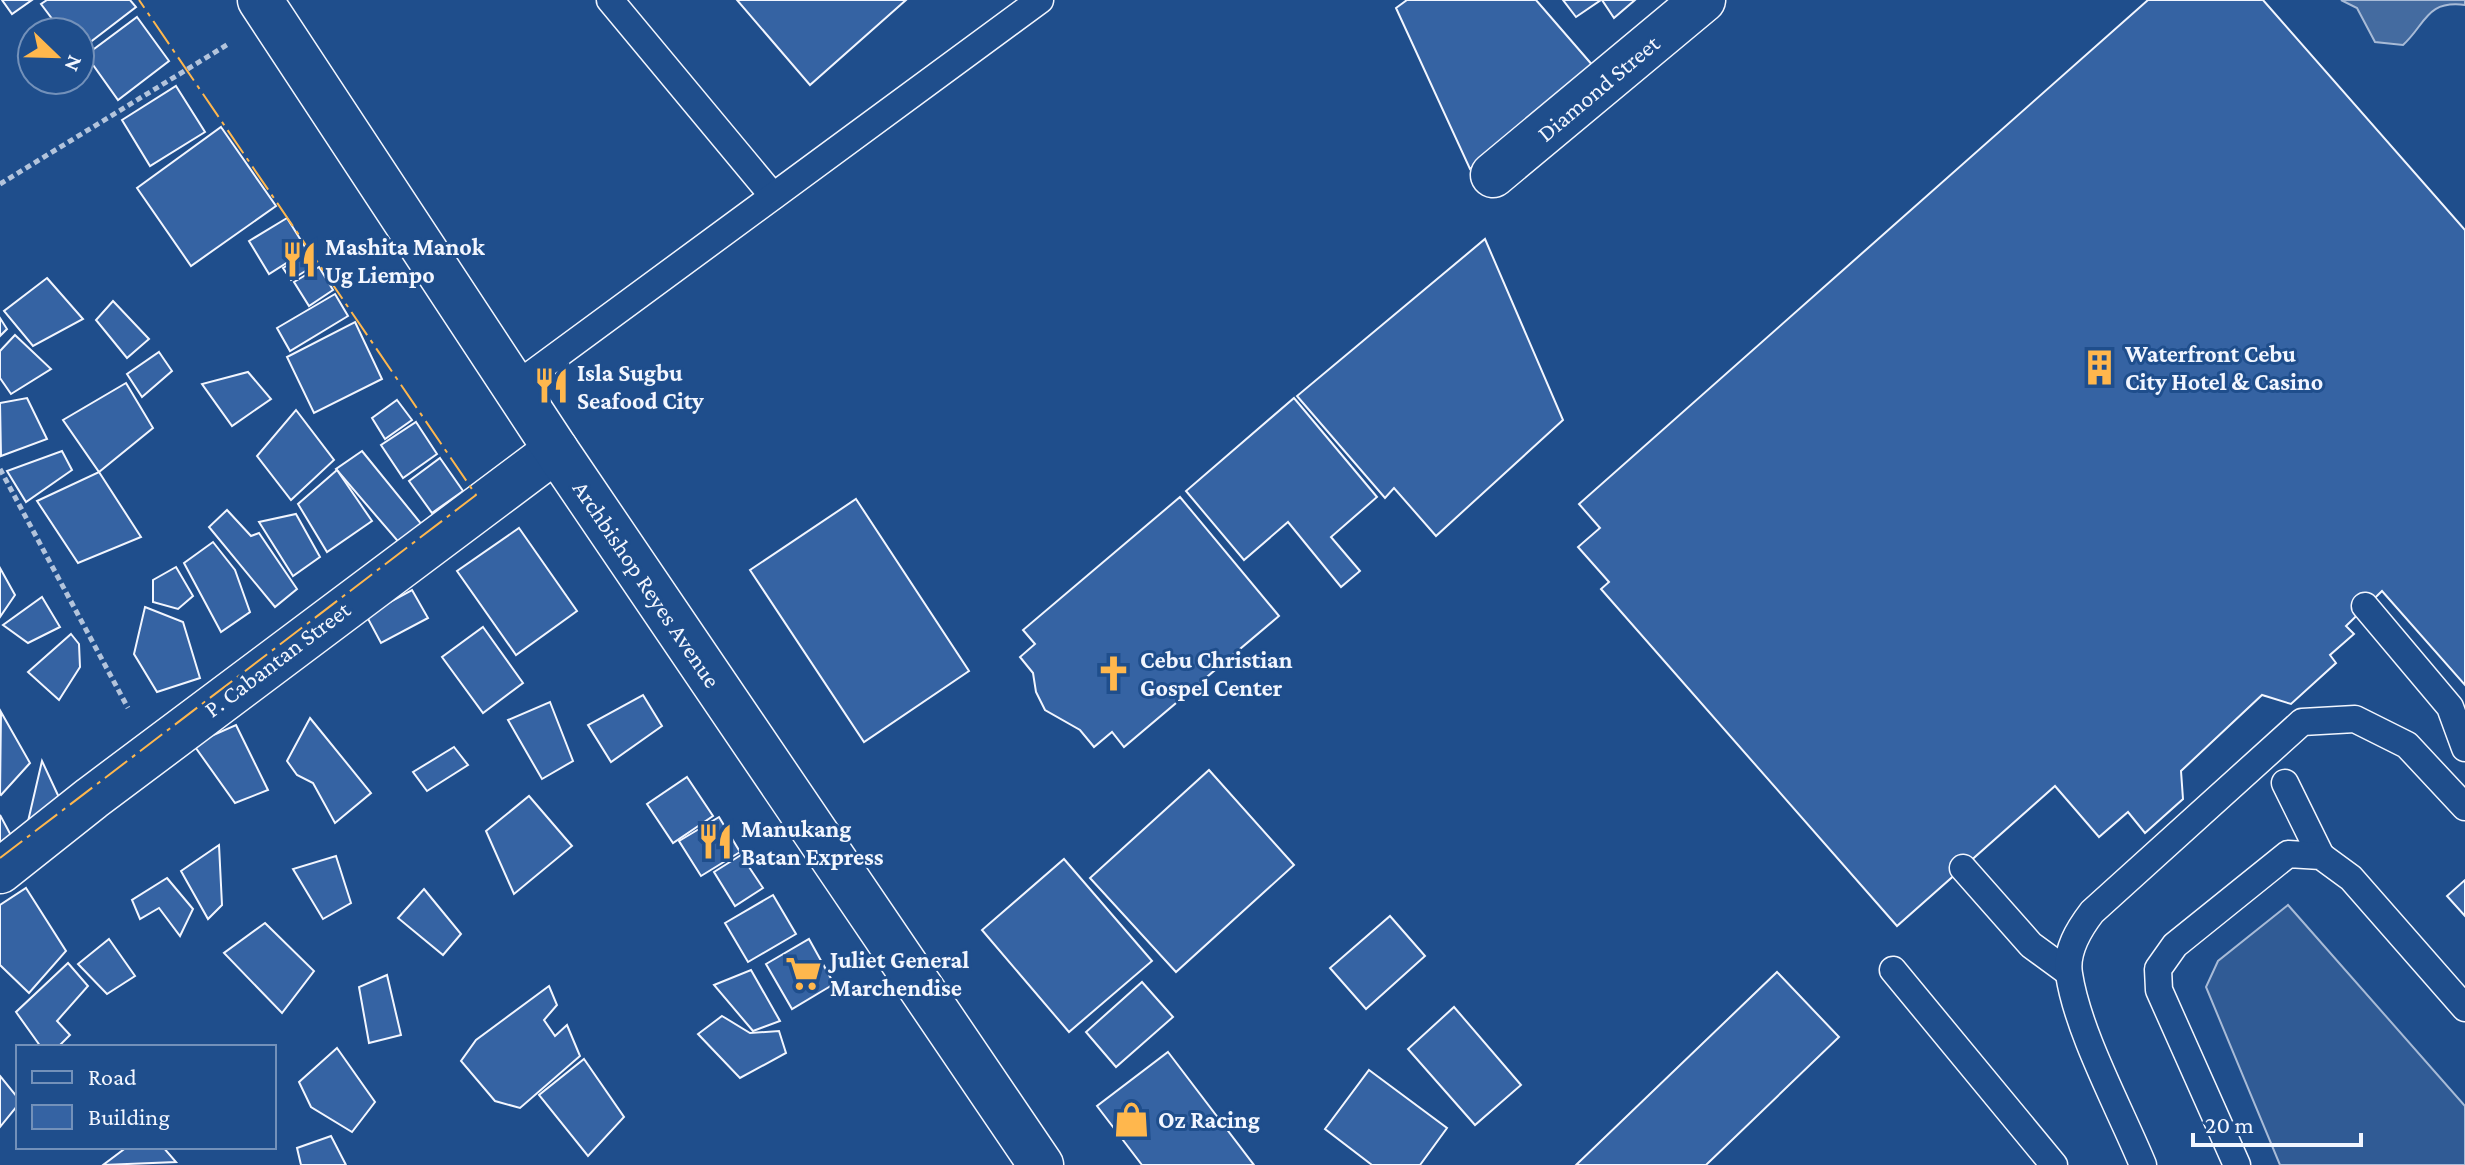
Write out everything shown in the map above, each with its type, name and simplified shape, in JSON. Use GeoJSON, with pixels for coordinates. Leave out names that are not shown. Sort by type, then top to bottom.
{"type":"FeatureCollection","features":[{"type":"Feature","properties":{"kind":"main road","name":"Diamond Street"},"geometry":{"type":"LineString","coordinates":[[1493,175],[1703,0]]}},
{"type":"Feature","properties":{"kind":"main road","name":"Archbishop Reyes Avenue"},"geometry":{"type":"LineString","coordinates":[[266,5],[556,450],[1041,1165]]}},
{"type":"Feature","properties":{"kind":"main road","name":"P. Cabantan Street"},"geometry":{"type":"LineString","coordinates":[[0,871],[556,450]]}},
{"type":"Feature","properties":{"kind":"lane"},"geometry":{"type":"LineString","coordinates":[[610,0],[773,196]]}},
{"type":"Feature","properties":{"kind":"lane"},"geometry":{"type":"LineString","coordinates":[[514,387],[1040,0]]}},
{"type":"Feature","properties":{"kind":"lane"},"geometry":{"type":"LineString","coordinates":[[2365,606],[2450,707],[2465,748]]}},
{"type":"Feature","properties":{"kind":"lane"},"geometry":{"type":"LineString","coordinates":[[2143,1165],[2087,1030],[2068,972],[2075,935],[2092,912],[2302,722],[2355,719],[2407,745],[2465,807]]}},
{"type":"Feature","properties":{"kind":"lane"},"geometry":{"type":"LineString","coordinates":[[2285,783],[2321,856],[2351,878],[2465,1008]]}},
{"type":"Feature","properties":{"kind":"lane"},"geometry":{"type":"LineString","coordinates":[[2237,1165],[2159,990],[2158,969],[2175,945],[2288,854],[2321,856]]}},
{"type":"Feature","properties":{"kind":"lane"},"geometry":{"type":"LineString","coordinates":[[1963,868],[2031,945],[2068,972]]}},
{"type":"Feature","properties":{"kind":"lane"},"geometry":{"type":"LineString","coordinates":[[1893,970],[2054,1165]]}},
{"type":"Feature","properties":{"kind":"path"},"geometry":{"type":"LineString","coordinates":[[0,184],[266,5]]}},
{"type":"Feature","properties":{"kind":"path"},"geometry":{"type":"LineString","coordinates":[[0,469],[152,753]]}},
{"type":"Feature","properties":{"kind":"shaded area"},"geometry":{"type":"Polygon","coordinates":[[[2341,0],[2465,0],[2465,5],[2452,4],[2434,10],[2403,45],[2375,42],[2357,8],[2341,0]]]}},
{"type":"Feature","properties":{"kind":"shaded area"},"geometry":{"type":"Polygon","coordinates":[[[2288,905],[2465,1106],[2465,1165],[2280,1165],[2206,987],[2218,961],[2288,905]]]}},
{"type":"Feature","properties":{"kind":"building"},"geometry":{"type":"Polygon","coordinates":[[[2,0],[32,0],[12,14],[2,0]]]}},
{"type":"Feature","properties":{"kind":"building"},"geometry":{"type":"Polygon","coordinates":[[[47,0],[130,0],[136,7],[96,38],[96,16],[50,16],[41,4],[47,0]]]}},
{"type":"Feature","properties":{"kind":"building"},"geometry":{"type":"Polygon","coordinates":[[[737,0],[906,0],[810,85],[737,0]]]}},
{"type":"Feature","properties":{"kind":"building"},"geometry":{"type":"Polygon","coordinates":[[[1407,0],[1536,0],[1594,67],[1470,169],[1396,8],[1407,0]]]}},
{"type":"Feature","properties":{"kind":"building"},"geometry":{"type":"Polygon","coordinates":[[[1563,0],[1601,0],[1576,17],[1563,0]]]}},
{"type":"Feature","properties":{"kind":"building"},"geometry":{"type":"Polygon","coordinates":[[[1602,0],[1635,0],[1614,18],[1602,0]]]}},
{"type":"Feature","properties":{"kind":"building","name":"Waterfront Cebu City Hotel & Casino"},"geometry":{"type":"Polygon","coordinates":[[[2148,0],[2263,0],[2465,230],[2465,685],[2382,591],[2346,626],[2354,634],[2330,655],[2336,663],[2291,704],[2262,695],[2181,771],[2183,799],[2145,833],[2128,812],[2099,837],[2055,786],[1897,926],[1601,589],[1609,582],[1578,547],[1600,528],[1579,504],[2148,0]]]}},
{"type":"Feature","properties":{"kind":"building"},"geometry":{"type":"Polygon","coordinates":[[[137,17],[169,61],[118,100],[96,69],[96,48],[137,17]]]}},
{"type":"Feature","properties":{"kind":"building"},"geometry":{"type":"Polygon","coordinates":[[[176,86],[205,132],[150,166],[122,120],[176,86]]]}},
{"type":"Feature","properties":{"kind":"building"},"geometry":{"type":"Polygon","coordinates":[[[221,127],[276,206],[191,266],[137,188],[221,127]]]}},
{"type":"Feature","properties":{"kind":"building"},"geometry":{"type":"Polygon","coordinates":[[[287,218],[307,250],[269,274],[249,241],[287,218]]]}},
{"type":"Feature","properties":{"kind":"building"},"geometry":{"type":"Polygon","coordinates":[[[1485,239],[1563,420],[1436,536],[1394,488],[1385,498],[1297,396],[1485,239]]]}},
{"type":"Feature","properties":{"kind":"building"},"geometry":{"type":"Polygon","coordinates":[[[308,253],[315,265],[291,280],[283,268],[308,253]]]}},
{"type":"Feature","properties":{"kind":"building"},"geometry":{"type":"Polygon","coordinates":[[[319,267],[333,290],[309,306],[294,282],[319,267]]]}},
{"type":"Feature","properties":{"kind":"building"},"geometry":{"type":"Polygon","coordinates":[[[47,278],[83,319],[33,346],[4,311],[47,278]]]}},
{"type":"Feature","properties":{"kind":"building"},"geometry":{"type":"Polygon","coordinates":[[[335,294],[348,316],[290,351],[277,328],[335,294]]]}},
{"type":"Feature","properties":{"kind":"building"},"geometry":{"type":"Polygon","coordinates":[[[113,301],[149,339],[127,358],[96,320],[113,301]]]}},
{"type":"Feature","properties":{"kind":"building"},"geometry":{"type":"Polygon","coordinates":[[[0,318],[7,329],[0,336],[0,318]]]}},
{"type":"Feature","properties":{"kind":"building"},"geometry":{"type":"Polygon","coordinates":[[[355,322],[382,379],[314,413],[287,357],[355,322]]]}},
{"type":"Feature","properties":{"kind":"building"},"geometry":{"type":"Polygon","coordinates":[[[15,335],[51,369],[11,394],[0,378],[0,351],[15,335]]]}},
{"type":"Feature","properties":{"kind":"building"},"geometry":{"type":"Polygon","coordinates":[[[159,352],[172,371],[142,397],[127,374],[159,352]]]}},
{"type":"Feature","properties":{"kind":"building"},"geometry":{"type":"Polygon","coordinates":[[[248,372],[271,399],[232,426],[202,384],[248,372]]]}},
{"type":"Feature","properties":{"kind":"building"},"geometry":{"type":"Polygon","coordinates":[[[126,383],[153,428],[99,472],[63,420],[126,383]]]}},
{"type":"Feature","properties":{"kind":"building"},"geometry":{"type":"Polygon","coordinates":[[[27,398],[47,439],[1,456],[0,403],[27,398]]]}},
{"type":"Feature","properties":{"kind":"building"},"geometry":{"type":"Polygon","coordinates":[[[1294,398],[1377,497],[1331,537],[1360,571],[1341,587],[1288,522],[1244,560],[1186,491],[1294,398]]]}},
{"type":"Feature","properties":{"kind":"building"},"geometry":{"type":"Polygon","coordinates":[[[397,400],[412,420],[385,439],[372,418],[397,400]]]}},
{"type":"Feature","properties":{"kind":"building"},"geometry":{"type":"Polygon","coordinates":[[[296,410],[334,460],[291,500],[257,456],[296,410]]]}},
{"type":"Feature","properties":{"kind":"building"},"geometry":{"type":"Polygon","coordinates":[[[416,422],[437,454],[403,478],[381,445],[416,422]]]}},
{"type":"Feature","properties":{"kind":"building"},"geometry":{"type":"Polygon","coordinates":[[[62,451],[72,470],[26,502],[7,471],[62,451]]]}},
{"type":"Feature","properties":{"kind":"building"},"geometry":{"type":"Polygon","coordinates":[[[362,451],[427,531],[402,546],[336,469],[362,451]]]}},
{"type":"Feature","properties":{"kind":"building"},"geometry":{"type":"Polygon","coordinates":[[[440,458],[463,491],[432,513],[409,481],[440,458]]]}},
{"type":"Feature","properties":{"kind":"building"},"geometry":{"type":"Polygon","coordinates":[[[337,470],[372,521],[327,552],[298,504],[337,470]]]}},
{"type":"Feature","properties":{"kind":"building"},"geometry":{"type":"Polygon","coordinates":[[[99,472],[141,537],[78,563],[37,501],[99,472]]]}},
{"type":"Feature","properties":{"kind":"building"},"geometry":{"type":"Polygon","coordinates":[[[1180,497],[1279,616],[1124,747],[1112,732],[1094,747],[1080,730],[1045,710],[1036,692],[1033,673],[1020,657],[1035,644],[1023,630],[1180,497]]]}},
{"type":"Feature","properties":{"kind":"building"},"geometry":{"type":"Polygon","coordinates":[[[856,499],[969,671],[864,742],[750,570],[856,499]]]}},
{"type":"Feature","properties":{"kind":"building"},"geometry":{"type":"Polygon","coordinates":[[[227,510],[251,536],[259,533],[297,589],[275,607],[209,527],[227,510]]]}},
{"type":"Feature","properties":{"kind":"building"},"geometry":{"type":"Polygon","coordinates":[[[296,514],[320,557],[293,576],[259,522],[296,514]]]}},
{"type":"Feature","properties":{"kind":"building"},"geometry":{"type":"Polygon","coordinates":[[[519,528],[577,611],[516,655],[457,571],[519,528]]]}},
{"type":"Feature","properties":{"kind":"building"},"geometry":{"type":"Polygon","coordinates":[[[213,542],[235,570],[250,612],[221,632],[184,563],[213,542]]]}},
{"type":"Feature","properties":{"kind":"building"},"geometry":{"type":"Polygon","coordinates":[[[176,567],[193,596],[178,609],[153,602],[153,580],[176,567]]]}},
{"type":"Feature","properties":{"kind":"building"},"geometry":{"type":"Polygon","coordinates":[[[0,568],[15,595],[0,617],[0,568]]]}},
{"type":"Feature","properties":{"kind":"building"},"geometry":{"type":"Polygon","coordinates":[[[412,590],[428,618],[381,643],[366,615],[412,590]]]}},
{"type":"Feature","properties":{"kind":"building"},"geometry":{"type":"Polygon","coordinates":[[[42,597],[60,627],[28,643],[3,625],[42,597]]]}},
{"type":"Feature","properties":{"kind":"building"},"geometry":{"type":"Polygon","coordinates":[[[145,607],[183,622],[200,678],[157,692],[134,654],[145,607]]]}},
{"type":"Feature","properties":{"kind":"building"},"geometry":{"type":"Polygon","coordinates":[[[483,627],[523,683],[483,713],[442,657],[483,627]]]}},
{"type":"Feature","properties":{"kind":"building"},"geometry":{"type":"Polygon","coordinates":[[[71,634],[79,644],[80,667],[59,700],[28,672],[71,634]]]}},
{"type":"Feature","properties":{"kind":"building"},"geometry":{"type":"Polygon","coordinates":[[[643,695],[662,726],[611,762],[588,725],[643,695]]]}},
{"type":"Feature","properties":{"kind":"building"},"geometry":{"type":"Polygon","coordinates":[[[550,702],[573,761],[542,779],[508,720],[550,702]]]}},
{"type":"Feature","properties":{"kind":"building"},"geometry":{"type":"Polygon","coordinates":[[[1,712],[30,763],[1,795],[0,794],[1,712]]]}},
{"type":"Feature","properties":{"kind":"building"},"geometry":{"type":"Polygon","coordinates":[[[310,718],[371,793],[335,823],[313,783],[297,775],[287,761],[310,718]]]}},
{"type":"Feature","properties":{"kind":"building"},"geometry":{"type":"Polygon","coordinates":[[[236,725],[268,790],[235,803],[193,744],[236,725]]]}},
{"type":"Feature","properties":{"kind":"building"},"geometry":{"type":"Polygon","coordinates":[[[454,747],[468,765],[427,791],[413,772],[454,747]]]}},
{"type":"Feature","properties":{"kind":"building"},"geometry":{"type":"Polygon","coordinates":[[[42,761],[63,806],[26,830],[42,761]]]}},
{"type":"Feature","properties":{"kind":"building"},"geometry":{"type":"Polygon","coordinates":[[[1209,770],[1294,865],[1176,972],[1090,878],[1209,770]]]}},
{"type":"Feature","properties":{"kind":"building"},"geometry":{"type":"Polygon","coordinates":[[[687,777],[713,816],[673,843],[647,804],[687,777]]]}},
{"type":"Feature","properties":{"kind":"building"},"geometry":{"type":"Polygon","coordinates":[[[529,796],[572,846],[514,894],[486,831],[529,796]]]}},
{"type":"Feature","properties":{"kind":"building"},"geometry":{"type":"Polygon","coordinates":[[[0,815],[15,843],[0,852],[0,815]]]}},
{"type":"Feature","properties":{"kind":"building"},"geometry":{"type":"Polygon","coordinates":[[[719,817],[740,852],[701,876],[679,841],[719,817]]]}},
{"type":"Feature","properties":{"kind":"building"},"geometry":{"type":"Polygon","coordinates":[[[219,845],[222,905],[208,919],[181,871],[219,845]]]}},
{"type":"Feature","properties":{"kind":"building"},"geometry":{"type":"Polygon","coordinates":[[[741,855],[763,888],[735,906],[714,872],[741,855]]]}},
{"type":"Feature","properties":{"kind":"building"},"geometry":{"type":"Polygon","coordinates":[[[336,856],[351,903],[323,919],[293,869],[336,856]]]}},
{"type":"Feature","properties":{"kind":"building"},"geometry":{"type":"Polygon","coordinates":[[[1064,859],[1152,961],[1069,1032],[982,930],[1064,859]]]}},
{"type":"Feature","properties":{"kind":"building"},"geometry":{"type":"Polygon","coordinates":[[[167,878],[193,909],[180,936],[159,908],[140,919],[132,900],[167,878]]]}},
{"type":"Feature","properties":{"kind":"building"},"geometry":{"type":"Polygon","coordinates":[[[2465,880],[2465,916],[2447,896],[2465,880]]]}},
{"type":"Feature","properties":{"kind":"building"},"geometry":{"type":"Polygon","coordinates":[[[26,888],[66,951],[29,993],[0,965],[0,905],[26,888]]]}},
{"type":"Feature","properties":{"kind":"building"},"geometry":{"type":"Polygon","coordinates":[[[424,889],[461,934],[443,955],[398,918],[424,889]]]}},
{"type":"Feature","properties":{"kind":"building"},"geometry":{"type":"Polygon","coordinates":[[[773,895],[796,934],[748,962],[725,923],[773,895]]]}},
{"type":"Feature","properties":{"kind":"building"},"geometry":{"type":"Polygon","coordinates":[[[1390,916],[1425,956],[1366,1009],[1330,968],[1390,916]]]}},
{"type":"Feature","properties":{"kind":"building"},"geometry":{"type":"Polygon","coordinates":[[[265,923],[314,971],[282,1013],[224,953],[265,923]]]}},
{"type":"Feature","properties":{"kind":"building"},"geometry":{"type":"Polygon","coordinates":[[[109,939],[135,976],[107,994],[78,964],[109,939]]]}},
{"type":"Feature","properties":{"kind":"building"},"geometry":{"type":"Polygon","coordinates":[[[809,939],[834,984],[792,1009],[766,964],[809,939]]]}},
{"type":"Feature","properties":{"kind":"building"},"geometry":{"type":"Polygon","coordinates":[[[68,963],[88,986],[57,1021],[70,1035],[60,1045],[40,1045],[16,1012],[68,963]]]}},
{"type":"Feature","properties":{"kind":"building"},"geometry":{"type":"Polygon","coordinates":[[[751,970],[780,1021],[753,1031],[714,985],[751,970]]]}},
{"type":"Feature","properties":{"kind":"building"},"geometry":{"type":"Polygon","coordinates":[[[1777,972],[1839,1037],[1706,1165],[1576,1165],[1777,972]]]}},
{"type":"Feature","properties":{"kind":"building"},"geometry":{"type":"Polygon","coordinates":[[[387,975],[401,1035],[369,1043],[359,987],[387,975]]]}},
{"type":"Feature","properties":{"kind":"building"},"geometry":{"type":"Polygon","coordinates":[[[1142,982],[1173,1017],[1116,1067],[1086,1032],[1142,982]]]}},
{"type":"Feature","properties":{"kind":"building"},"geometry":{"type":"Polygon","coordinates":[[[549,986],[557,1005],[544,1020],[555,1036],[567,1025],[580,1056],[520,1108],[495,1101],[461,1061],[476,1040],[549,986]]]}},
{"type":"Feature","properties":{"kind":"building"},"geometry":{"type":"Polygon","coordinates":[[[1454,1007],[1521,1085],[1475,1125],[1408,1049],[1454,1007]]]}},
{"type":"Feature","properties":{"kind":"building"},"geometry":{"type":"Polygon","coordinates":[[[722,1016],[750,1033],[779,1031],[786,1053],[740,1078],[698,1034],[722,1016]]]}},
{"type":"Feature","properties":{"kind":"building"},"geometry":{"type":"Polygon","coordinates":[[[337,1048],[375,1102],[352,1132],[311,1107],[299,1082],[337,1048]]]}},
{"type":"Feature","properties":{"kind":"building"},"geometry":{"type":"Polygon","coordinates":[[[1168,1052],[1254,1165],[1142,1165],[1097,1106],[1168,1052]]]}},
{"type":"Feature","properties":{"kind":"building"},"geometry":{"type":"Polygon","coordinates":[[[584,1059],[624,1117],[588,1156],[539,1095],[584,1059]]]}},
{"type":"Feature","properties":{"kind":"building"},"geometry":{"type":"Polygon","coordinates":[[[1369,1070],[1447,1128],[1420,1165],[1372,1165],[1325,1129],[1369,1070]]]}},
{"type":"Feature","properties":{"kind":"building"},"geometry":{"type":"Polygon","coordinates":[[[0,1076],[16,1096],[16,1107],[0,1127],[0,1076]]]}},
{"type":"Feature","properties":{"kind":"building"},"geometry":{"type":"Polygon","coordinates":[[[331,1136],[346,1165],[301,1165],[297,1148],[331,1136]]]}},
{"type":"Feature","properties":{"kind":"building"},"geometry":{"type":"Polygon","coordinates":[[[124,1149],[165,1149],[176,1162],[103,1165],[124,1149]]]}},
{"type":"Feature","properties":{"kind":"power"},"geometry":{"type":"LineString","coordinates":[[0,858],[476,495],[139,0]]}},
{"type":"Feature","properties":{"kind":"place","name":"Mashita Manok Ug Liempo"},"geometry":{"type":"Point","coordinates":[299,260]}},
{"type":"Feature","properties":{"kind":"place","name":"Waterfront Cebu City Hotel & Casino"},"geometry":{"type":"Point","coordinates":[2099,367]}},
{"type":"Feature","properties":{"kind":"place","name":"Isla Sugbu Seafood City"},"geometry":{"type":"Point","coordinates":[551,386]}},
{"type":"Feature","properties":{"kind":"place","name":"Cebu Christian Gospel Center"},"geometry":{"type":"Point","coordinates":[1114,673]}},
{"type":"Feature","properties":{"kind":"place","name":"Manukang Batan Express"},"geometry":{"type":"Point","coordinates":[715,842]}},
{"type":"Feature","properties":{"kind":"place","name":"Juliet General Marchendise"},"geometry":{"type":"Point","coordinates":[804,973]}},
{"type":"Feature","properties":{"kind":"place","name":"Oz Racing"},"geometry":{"type":"Point","coordinates":[1132,1119]}}]}
